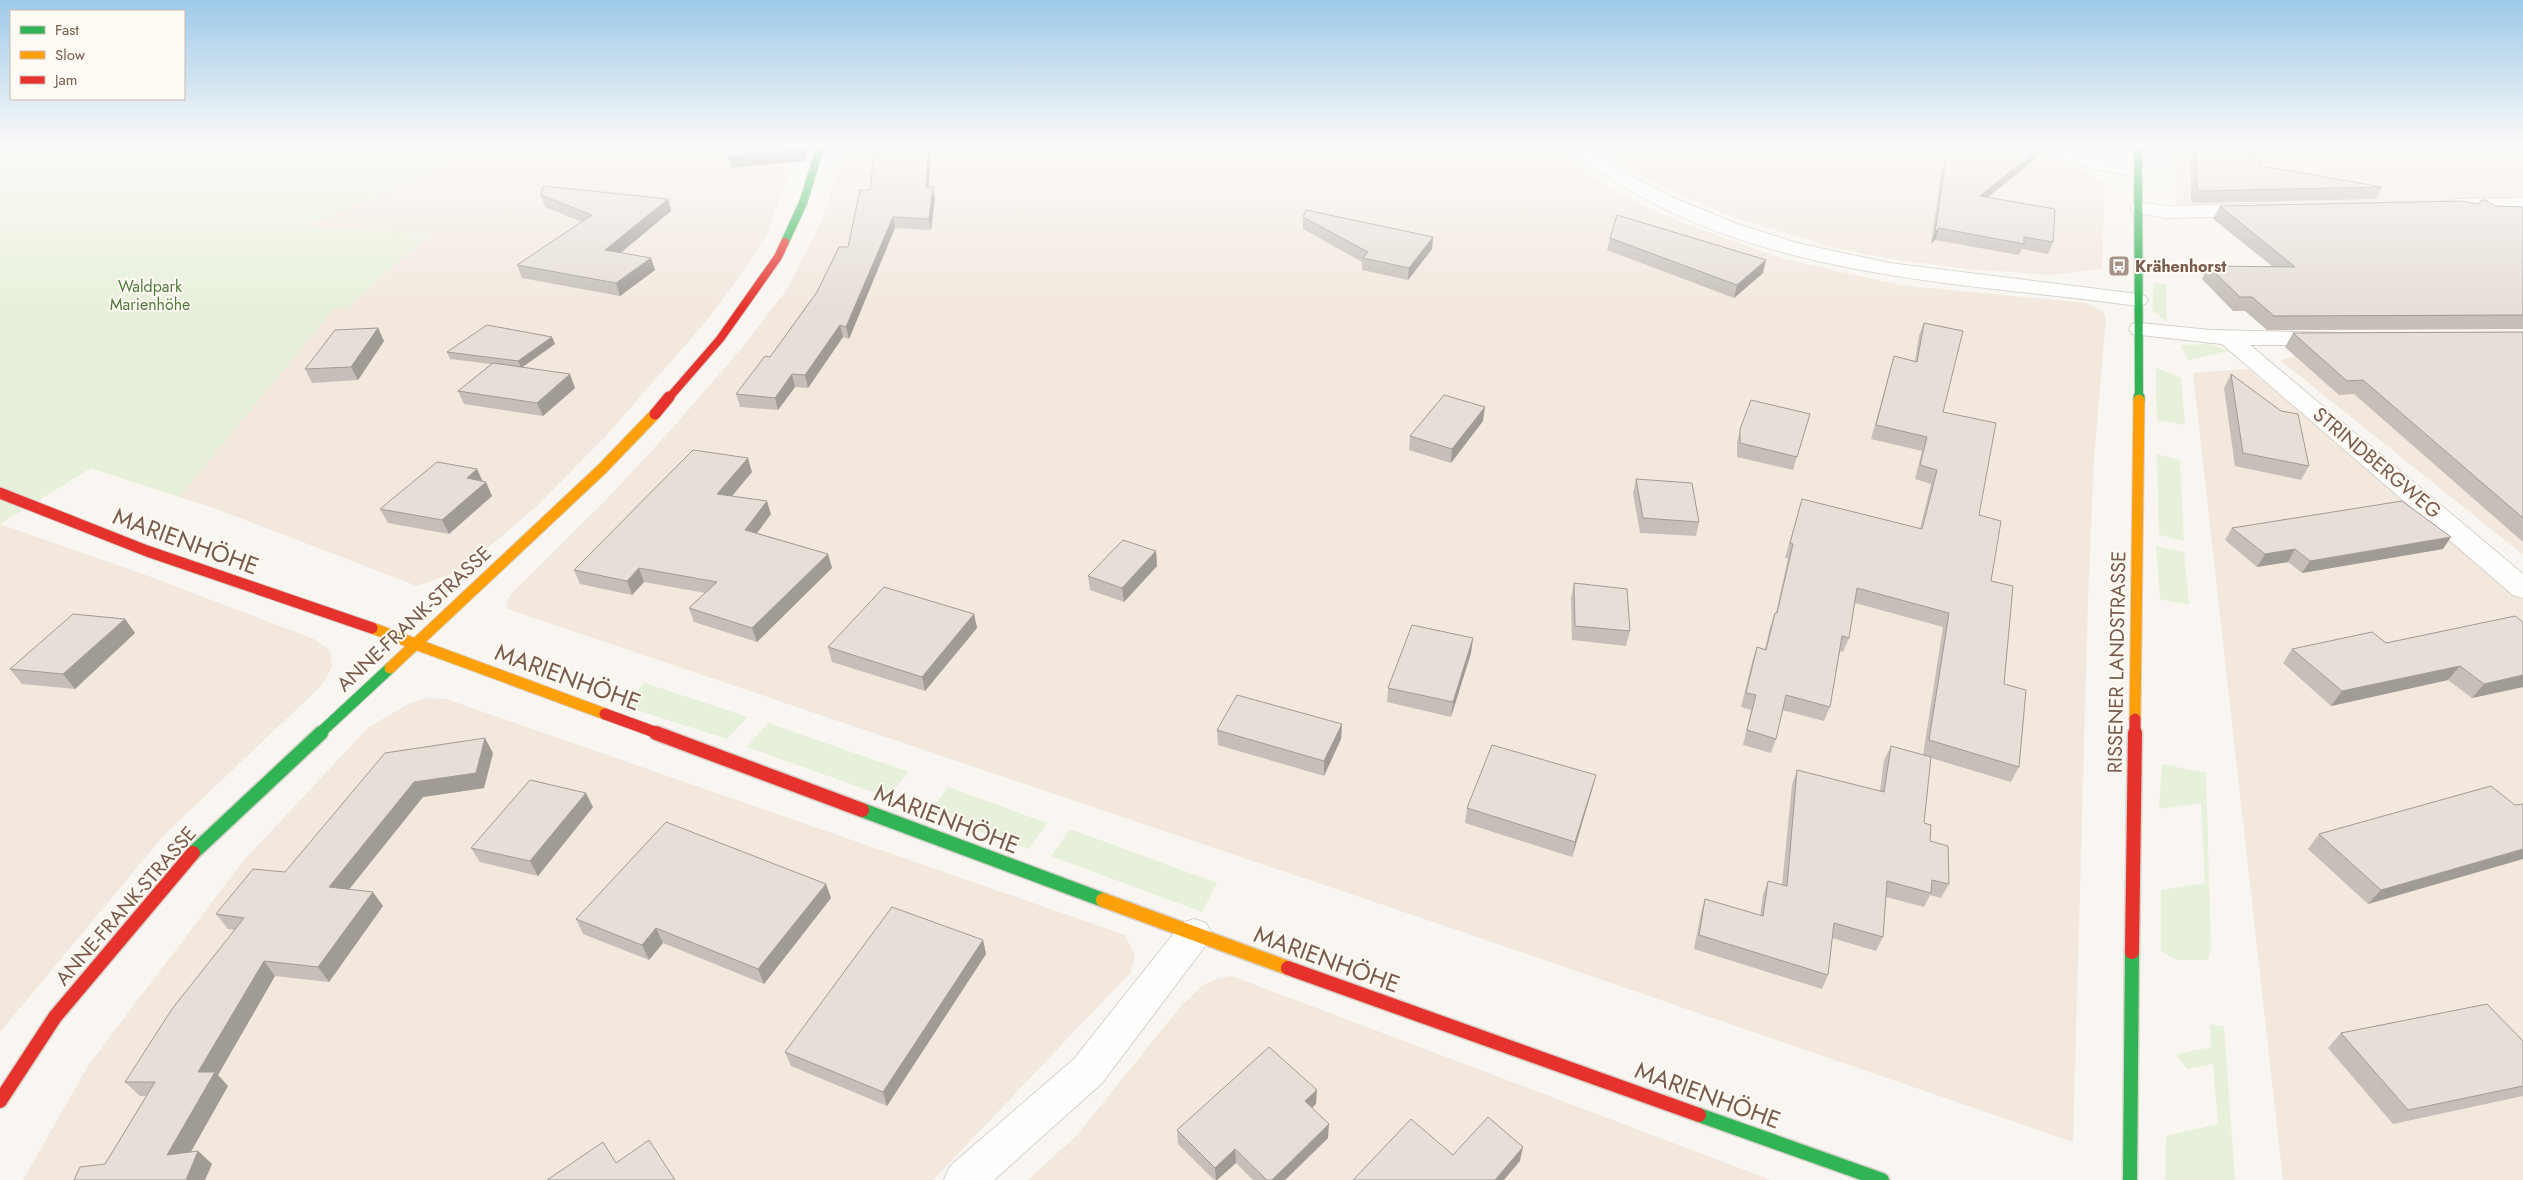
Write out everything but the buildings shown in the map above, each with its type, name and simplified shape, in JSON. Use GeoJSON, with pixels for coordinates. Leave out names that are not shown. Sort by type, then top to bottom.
{"type":"FeatureCollection","features":[{"type":"Feature","properties":{"kind":"street","name":"ANNE-FRANK-STRASSE"},"geometry":{"type":"LineString","coordinates":[[0,1101],[55,1017],[196,850],[602,469],[678,390],[720,339],[778,257],[804,200]]}},
{"type":"Feature","properties":{"kind":"street"},"geometry":{"type":"LineString","coordinates":[[1664,200],[1744,234],[1804,250],[1916,273],[2138,300]]}},
{"type":"Feature","properties":{"kind":"street","name":"RISSENER LANDSTRASSE"},"geometry":{"type":"LineString","coordinates":[[2130,1180],[2140,329],[2138,300],[2140,200]]}},
{"type":"Feature","properties":{"kind":"street"},"geometry":{"type":"LineString","coordinates":[[2434,206],[2523,204]]}},
{"type":"Feature","properties":{"kind":"street"},"geometry":{"type":"LineString","coordinates":[[2140,208],[2166,212],[2275,209]]}},
{"type":"Feature","properties":{"kind":"street"},"geometry":{"type":"LineString","coordinates":[[2140,329],[2174,335],[2230,339],[2347,338]]}},
{"type":"Feature","properties":{"kind":"street","name":"STRINDBERGWEG"},"geometry":{"type":"LineString","coordinates":[[2230,339],[2523,589]]}},
{"type":"Feature","properties":{"kind":"street","name":"MARIENHÖHE"},"geometry":{"type":"LineString","coordinates":[[0,493],[147,552],[415,643],[1194,934],[1882,1180]]}},
{"type":"Feature","properties":{"kind":"street"},"geometry":{"type":"LineString","coordinates":[[964,1180],[1088,1071],[1194,934]]}},
{"type":"Feature","properties":{"kind":"shaded area"},"geometry":{"type":"Polygon","coordinates":[[[367,200],[779,200],[768,232],[749,263],[708,319],[604,438],[535,508],[460,571],[417,586],[214,508],[179,497],[333,309],[429,235],[302,228],[367,200]]]}},
{"type":"Feature","properties":{"kind":"shaded area"},"geometry":{"type":"Polygon","coordinates":[[[828,200],[1633,200],[1677,221],[1784,259],[1900,285],[2086,303],[2102,311],[2106,317],[2094,458],[2088,600],[2073,1142],[1463,932],[507,609],[507,601],[513,592],[609,497],[742,348],[788,288],[823,218],[828,200]]]}},
{"type":"Feature","properties":{"kind":"shaded area"},"geometry":{"type":"Polygon","coordinates":[[[1693,200],[2104,200],[2102,269],[2052,275],[1968,269],[1898,260],[1835,248],[1730,216],[1693,200]]]}},
{"type":"Feature","properties":{"kind":"shaded area"},"geometry":{"type":"Polygon","coordinates":[[[2176,200],[2523,200],[2523,201],[2177,211],[2176,200]]]}},
{"type":"Feature","properties":{"kind":"shaded area"},"geometry":{"type":"Polygon","coordinates":[[[2523,349],[2523,555],[2280,360],[2316,352],[2523,349]]]}},
{"type":"Feature","properties":{"kind":"shaded area"},"geometry":{"type":"Polygon","coordinates":[[[2248,369],[2523,596],[2523,1180],[2283,1180],[2193,373],[2248,369]]]}},
{"type":"Feature","properties":{"kind":"shaded area"},"geometry":{"type":"Polygon","coordinates":[[[0,524],[151,577],[314,639],[330,651],[332,667],[322,685],[164,835],[0,1032],[0,524]]]}},
{"type":"Feature","properties":{"kind":"shaded area"},"geometry":{"type":"Polygon","coordinates":[[[428,698],[446,699],[1125,935],[1135,956],[1131,972],[933,1180],[23,1180],[88,1066],[243,861],[369,727],[408,704],[428,698]]]}},
{"type":"Feature","properties":{"kind":"shaded area"},"geometry":{"type":"Polygon","coordinates":[[[1232,976],[1771,1180],[1028,1180],[1076,1136],[1182,1005],[1202,986],[1216,979],[1232,976]]]}},
{"type":"Feature","properties":{"kind":"green space","name":"Waldpark Marienhöhe"},"geometry":{"type":"Polygon","coordinates":[[[0,200],[367,200],[304,227],[429,234],[349,307],[333,309],[179,497],[91,468],[0,524],[0,200]]]}},
{"type":"Feature","properties":{"kind":"green space"},"geometry":{"type":"Polygon","coordinates":[[[2154,282],[2166,285],[2166,321],[2152,310],[2154,282]]]}},
{"type":"Feature","properties":{"kind":"green space"},"geometry":{"type":"Polygon","coordinates":[[[2209,344],[2229,351],[2188,360],[2181,345],[2209,344]]]}},
{"type":"Feature","properties":{"kind":"green space"},"geometry":{"type":"Polygon","coordinates":[[[2156,368],[2181,378],[2185,425],[2157,420],[2156,368]]]}},
{"type":"Feature","properties":{"kind":"green space"},"geometry":{"type":"Polygon","coordinates":[[[2157,454],[2180,460],[2184,541],[2159,535],[2157,454]]]}},
{"type":"Feature","properties":{"kind":"green space"},"geometry":{"type":"Polygon","coordinates":[[[2156,546],[2184,552],[2189,605],[2160,599],[2156,546]]]}},
{"type":"Feature","properties":{"kind":"green space"},"geometry":{"type":"Polygon","coordinates":[[[645,683],[748,717],[727,739],[621,705],[645,683]]]}},
{"type":"Feature","properties":{"kind":"green space"},"geometry":{"type":"Polygon","coordinates":[[[768,723],[909,772],[887,797],[747,747],[768,723]]]}},
{"type":"Feature","properties":{"kind":"green space"},"geometry":{"type":"Polygon","coordinates":[[[2162,764],[2206,773],[2211,949],[2208,960],[2176,960],[2161,951],[2161,890],[2205,883],[2201,803],[2159,809],[2162,764]]]}},
{"type":"Feature","properties":{"kind":"green space"},"geometry":{"type":"Polygon","coordinates":[[[948,787],[1047,823],[1029,849],[928,814],[948,787]]]}},
{"type":"Feature","properties":{"kind":"green space"},"geometry":{"type":"Polygon","coordinates":[[[1070,829],[1217,883],[1202,912],[1051,856],[1070,829]]]}},
{"type":"Feature","properties":{"kind":"green space"},"geometry":{"type":"Polygon","coordinates":[[[2210,1024],[2224,1027],[2235,1180],[2165,1180],[2166,1136],[2218,1124],[2213,1064],[2187,1069],[2176,1054],[2211,1047],[2210,1024]]]}},
{"type":"Feature","properties":{"kind":"traffic: fast"},"geometry":{"type":"LineString","coordinates":[[785,242],[804,200]]}},
{"type":"Feature","properties":{"kind":"traffic: fast"},"geometry":{"type":"LineString","coordinates":[[2138,200],[2139,400]]}},
{"type":"Feature","properties":{"kind":"traffic: fast"},"geometry":{"type":"LineString","coordinates":[[193,853],[390,668]]}},
{"type":"Feature","properties":{"kind":"traffic: fast"},"geometry":{"type":"LineString","coordinates":[[862,810],[1103,900]]}},
{"type":"Feature","properties":{"kind":"traffic: fast"},"geometry":{"type":"LineString","coordinates":[[2130,1180],[2132,952]]}},
{"type":"Feature","properties":{"kind":"traffic: fast"},"geometry":{"type":"LineString","coordinates":[[1699,1115],[1882,1180]]}},
{"type":"Feature","properties":{"kind":"traffic: slow"},"geometry":{"type":"LineString","coordinates":[[2135,719],[2139,400]]}},
{"type":"Feature","properties":{"kind":"traffic: slow"},"geometry":{"type":"LineString","coordinates":[[390,668],[602,469],[655,414]]}},
{"type":"Feature","properties":{"kind":"traffic: slow"},"geometry":{"type":"LineString","coordinates":[[372,628],[605,714]]}},
{"type":"Feature","properties":{"kind":"traffic: slow"},"geometry":{"type":"LineString","coordinates":[[1103,900],[1288,968]]}},
{"type":"Feature","properties":{"kind":"traffic: jam"},"geometry":{"type":"LineString","coordinates":[[655,414],[720,339],[778,257],[785,242]]}},
{"type":"Feature","properties":{"kind":"traffic: jam"},"geometry":{"type":"LineString","coordinates":[[0,493],[147,551],[372,628]]}},
{"type":"Feature","properties":{"kind":"traffic: jam"},"geometry":{"type":"LineString","coordinates":[[605,714],[862,810]]}},
{"type":"Feature","properties":{"kind":"traffic: jam"},"geometry":{"type":"LineString","coordinates":[[2132,952],[2135,719]]}},
{"type":"Feature","properties":{"kind":"traffic: jam"},"geometry":{"type":"LineString","coordinates":[[0,1101],[55,1017],[193,853]]}},
{"type":"Feature","properties":{"kind":"traffic: jam"},"geometry":{"type":"LineString","coordinates":[[1288,968],[1699,1115]]}},
{"type":"Feature","properties":{"kind":"place","name":"Krähenhorst"},"geometry":{"type":"Point","coordinates":[2119,266]}}]}
